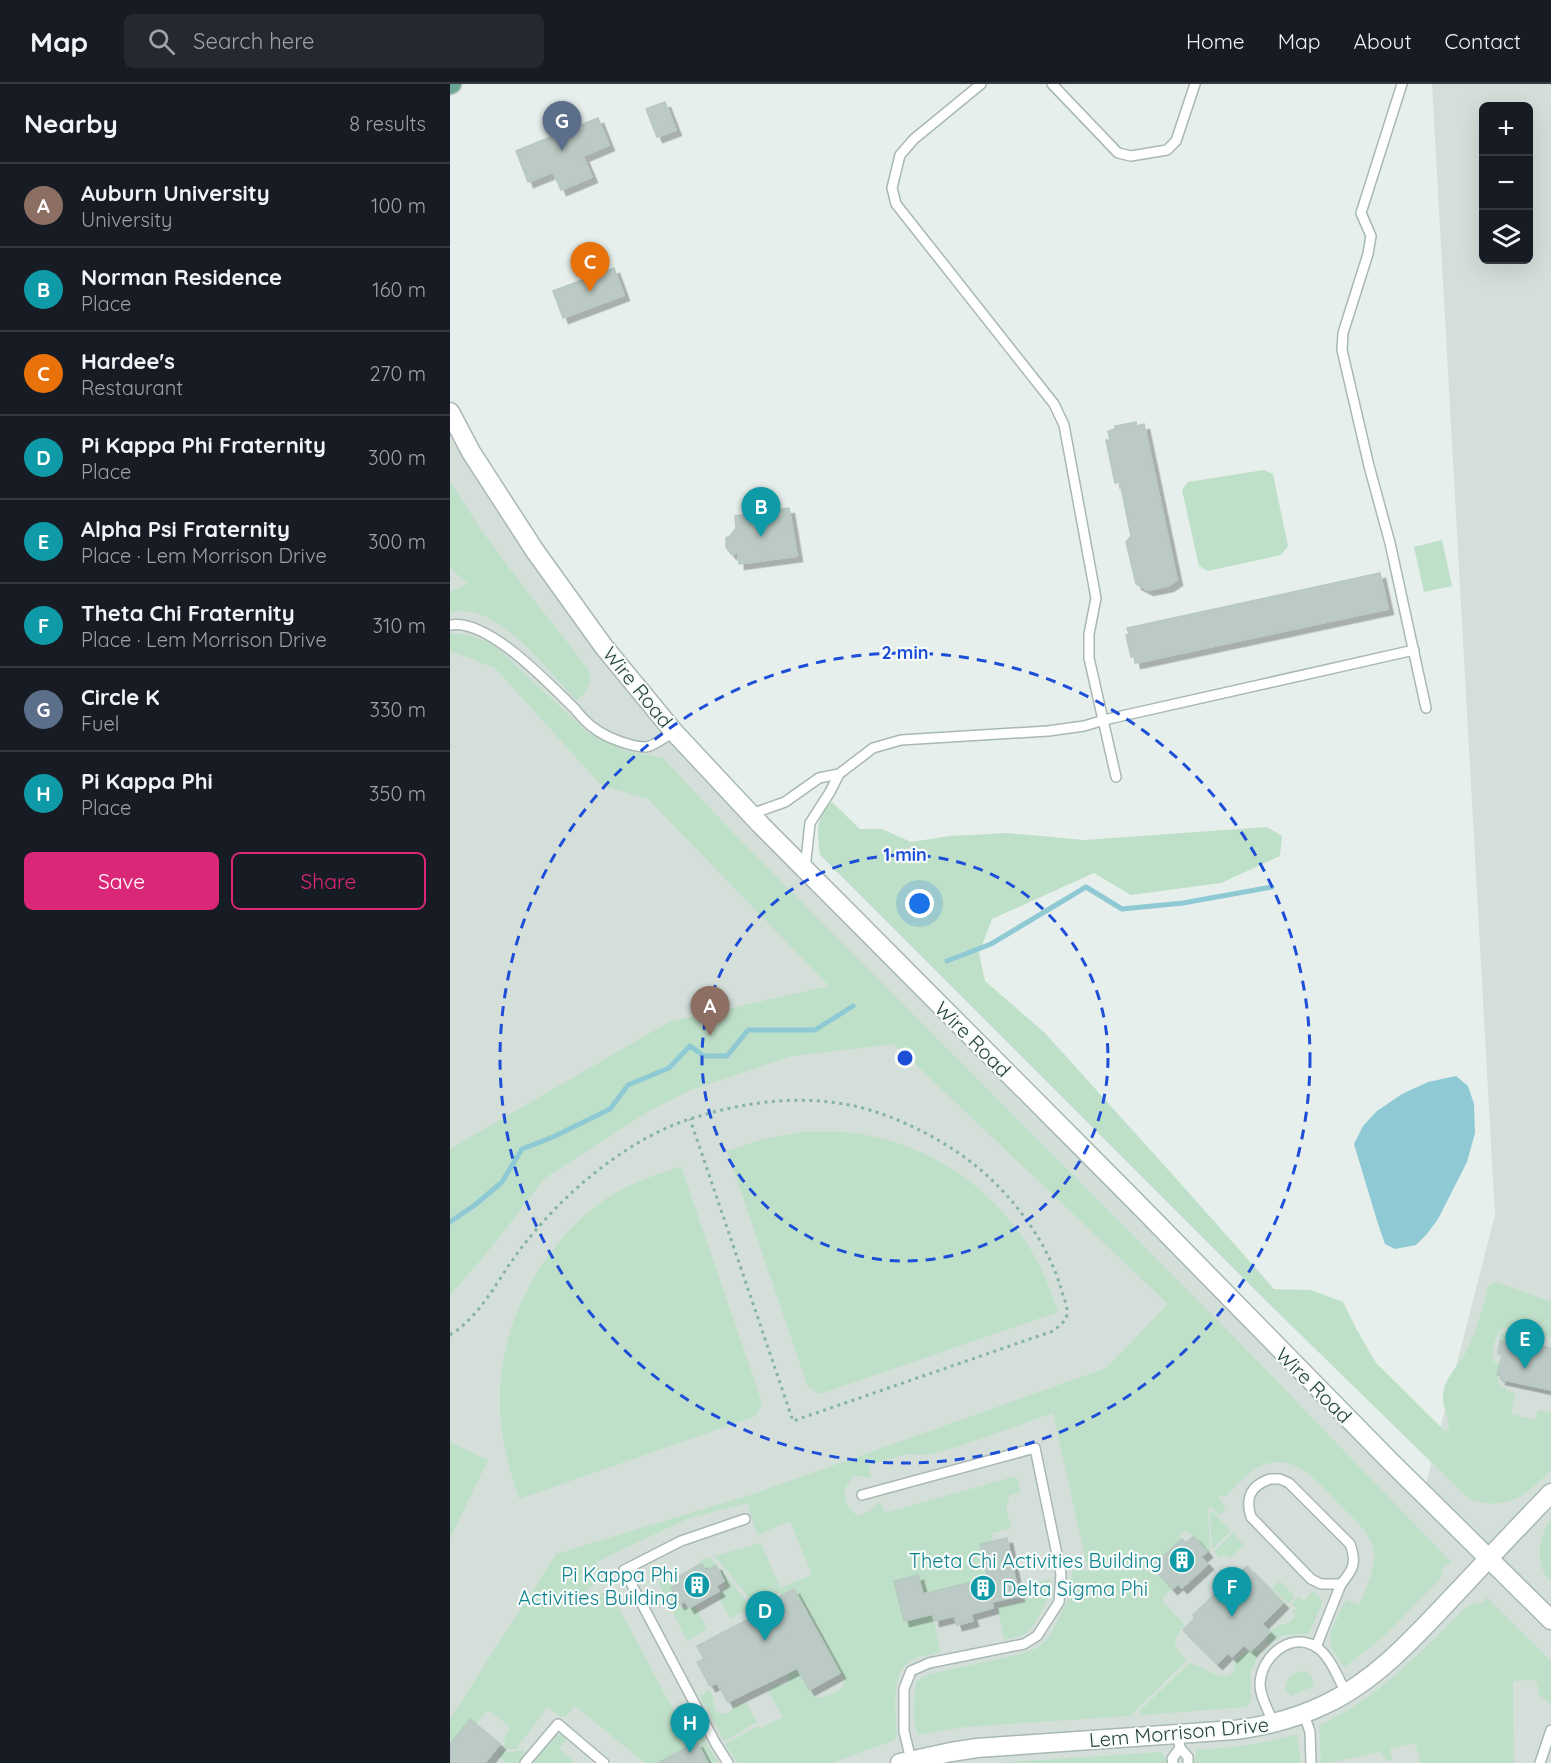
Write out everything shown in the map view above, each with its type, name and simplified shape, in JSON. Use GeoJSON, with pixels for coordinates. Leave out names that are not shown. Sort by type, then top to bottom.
{"type":"FeatureCollection","features":[{"type":"Feature","properties":{"kind":"street","name":"Wire Road"},"geometry":{"type":"LineString","coordinates":[[450,412],[471,452],[535,551],[604,647],[674,732],[751,814],[1389,1461],[1551,1620]]}},
{"type":"Feature","properties":{"kind":"street","name":"Lem Morrison Drive"},"geometry":{"type":"LineString","coordinates":[[905,1761],[951,1757],[1001,1747],[1179,1742],[1274,1724],[1304,1714],[1327,1704],[1377,1672],[1439,1612],[1551,1493]]}},
{"type":"Feature","properties":{"kind":"lane"},"geometry":{"type":"LineString","coordinates":[[981,84],[914,139],[900,155],[892,188],[896,204],[1054,404],[1064,425],[1096,598],[1089,634],[1089,658],[1116,777]]}},
{"type":"Feature","properties":{"kind":"lane"},"geometry":{"type":"LineString","coordinates":[[1052,84],[1118,153],[1131,156],[1167,150],[1176,141],[1195,84]]}},
{"type":"Feature","properties":{"kind":"lane"},"geometry":{"type":"LineString","coordinates":[[1402,84],[1361,213],[1371,236],[1343,333],[1342,350],[1390,543],[1426,708]]}},
{"type":"Feature","properties":{"kind":"lane"},"geometry":{"type":"LineString","coordinates":[[450,625],[477,628],[501,642],[594,728],[605,734],[626,744],[648,747],[674,732]]}},
{"type":"Feature","properties":{"kind":"lane"},"geometry":{"type":"LineString","coordinates":[[805,869],[810,824],[839,774],[873,748],[901,740],[1048,731],[1084,726],[1414,650]]}},
{"type":"Feature","properties":{"kind":"lane"},"geometry":{"type":"LineString","coordinates":[[751,814],[785,802],[819,778],[839,774]]}},
{"type":"Feature","properties":{"kind":"lane"},"geometry":{"type":"LineString","coordinates":[[862,1495],[1035,1448],[1061,1574],[1059,1602],[1037,1636],[1024,1644],[929,1663],[911,1671],[904,1689],[905,1761]]}},
{"type":"Feature","properties":{"kind":"lane"},"geometry":{"type":"LineString","coordinates":[[1316,1647],[1341,1584],[1354,1565],[1354,1554],[1350,1544],[1289,1483],[1280,1479],[1261,1482],[1253,1489],[1249,1498],[1248,1508],[1251,1517],[1311,1579],[1321,1584],[1341,1584]]}},
{"type":"Feature","properties":{"kind":"lane"},"geometry":{"type":"LineString","coordinates":[[728,1763],[624,1570],[681,1541],[745,1520]]}},
{"type":"Feature","properties":{"kind":"lane"},"geometry":{"type":"LineString","coordinates":[[1274,1724],[1260,1687],[1261,1673],[1267,1660],[1277,1650],[1290,1643],[1303,1642],[1316,1647],[1325,1655],[1346,1693]]}},
{"type":"Feature","properties":{"kind":"lane"},"geometry":{"type":"LineString","coordinates":[[1304,1714],[1310,1732],[1311,1763]]}},
{"type":"Feature","properties":{"kind":"lane"},"geometry":{"type":"LineString","coordinates":[[525,1763],[558,1724],[604,1763]]}},
{"type":"Feature","properties":{"kind":"lane"},"geometry":{"type":"LineString","coordinates":[[1540,1763],[1551,1730]]}},
{"type":"Feature","properties":{"kind":"lane"},"geometry":{"type":"LineString","coordinates":[[1173,1763],[1172,1759],[1179,1742]]}},
{"type":"Feature","properties":{"kind":"lane"},"geometry":{"type":"LineString","coordinates":[[1179,1742],[1188,1757],[1188,1763]]}},
{"type":"Feature","properties":{"kind":"path"},"geometry":{"type":"LineString","coordinates":[[450,1335],[481,1308],[506,1269],[553,1211],[575,1190],[640,1142],[690,1119],[729,1107],[756,1102],[797,1100],[860,1107],[903,1122],[939,1141],[976,1167],[1000,1189],[1023,1216],[1053,1265],[1068,1310],[1067,1317],[1053,1331],[793,1420],[690,1119]]}},
{"type":"Feature","properties":{"kind":"shaded area"},"geometry":{"type":"Polygon","coordinates":[[[1432,84],[1551,84],[1551,1763],[450,1763],[450,412],[471,452],[674,732],[1423,1495],[1495,1215],[1432,84]]]}},
{"type":"Feature","properties":{"kind":"green space"},"geometry":{"type":"Polygon","coordinates":[[[1264,470],[1273,474],[1288,546],[1281,555],[1208,571],[1199,566],[1182,490],[1188,482],[1264,470]]]}},
{"type":"Feature","properties":{"kind":"green space"},"geometry":{"type":"Polygon","coordinates":[[[450,481],[481,530],[588,669],[591,680],[586,691],[576,700],[536,656],[502,627],[485,616],[467,611],[450,613],[450,592],[468,584],[450,568],[450,481]]]}},
{"type":"Feature","properties":{"kind":"green space"},"geometry":{"type":"Polygon","coordinates":[[[1442,540],[1452,586],[1424,592],[1414,547],[1442,540]]]}},
{"type":"Feature","properties":{"kind":"green space"},"geometry":{"type":"Polygon","coordinates":[[[450,634],[465,634],[493,644],[588,733],[626,751],[663,758],[739,839],[1241,1344],[1451,1562],[1449,1565],[1444,1565],[1440,1579],[1382,1638],[1346,1666],[1343,1666],[1332,1649],[1331,1631],[1344,1603],[1347,1600],[1359,1605],[1370,1579],[1374,1559],[1372,1545],[1361,1526],[1310,1475],[1289,1463],[1276,1462],[1263,1465],[1249,1473],[1226,1496],[1221,1495],[1218,1498],[1226,1507],[1219,1515],[1211,1506],[1208,1509],[1209,1553],[1187,1531],[1184,1531],[1179,1536],[1182,1539],[1159,1566],[1172,1589],[1163,1597],[1163,1602],[1185,1625],[1175,1643],[1178,1651],[1187,1660],[1130,1716],[965,1727],[918,1735],[914,1723],[914,1703],[916,1683],[921,1678],[1037,1648],[1050,1636],[1069,1597],[1072,1570],[1088,1570],[1053,1413],[960,1446],[928,1455],[907,1454],[869,1465],[871,1478],[854,1475],[844,1490],[847,1505],[857,1516],[870,1511],[880,1501],[885,1513],[1016,1476],[1021,1492],[1008,1496],[1009,1503],[1006,1505],[1011,1528],[992,1533],[993,1541],[980,1544],[988,1578],[923,1594],[918,1575],[894,1581],[904,1621],[933,1614],[940,1652],[912,1660],[900,1674],[895,1706],[897,1736],[895,1740],[831,1763],[738,1763],[725,1744],[759,1726],[760,1728],[783,1717],[768,1691],[777,1684],[783,1685],[788,1682],[786,1668],[790,1655],[813,1697],[824,1697],[842,1689],[844,1680],[794,1589],[782,1596],[779,1592],[755,1605],[715,1556],[761,1543],[780,1588],[812,1575],[790,1521],[757,1535],[747,1503],[687,1519],[596,1562],[604,1580],[586,1589],[590,1597],[610,1591],[688,1738],[699,1733],[702,1735],[718,1763],[708,1763],[697,1743],[677,1763],[645,1763],[575,1706],[565,1717],[561,1717],[548,1707],[518,1746],[519,1748],[503,1747],[506,1743],[503,1739],[510,1727],[488,1710],[476,1724],[469,1720],[450,1744],[450,1719],[556,1554],[753,1494],[1106,1368],[1168,1304],[894,1044],[792,1056],[691,1090],[649,1111],[545,1178],[486,1254],[450,1295],[450,1149],[669,1022],[829,986],[648,799],[601,785],[495,668],[450,651],[450,634]]]}},
{"type":"Feature","properties":{"kind":"green space"},"geometry":{"type":"Polygon","coordinates":[[[832,802],[860,829],[882,829],[911,842],[950,836],[1008,833],[1084,840],[1267,827],[1282,836],[1280,856],[1221,883],[1131,895],[1094,873],[992,919],[979,953],[985,981],[1045,1033],[1274,1289],[1311,1290],[1343,1302],[1376,1363],[1446,1432],[1449,1429],[1443,1401],[1446,1383],[1471,1341],[1480,1318],[1488,1286],[1497,1282],[1551,1302],[1551,1338],[1502,1328],[1495,1340],[1493,1354],[1494,1362],[1500,1364],[1497,1383],[1515,1393],[1511,1414],[1535,1420],[1538,1410],[1551,1412],[1551,1470],[1533,1487],[1514,1499],[1494,1504],[1469,1499],[1257,1292],[820,855],[818,826],[826,808],[832,802]]]}},
{"type":"Feature","properties":{"kind":"green space"},"geometry":{"type":"Polygon","coordinates":[[[801,1132],[854,1133],[885,1139],[931,1157],[973,1184],[1008,1218],[1023,1238],[1043,1274],[1058,1312],[820,1394],[808,1387],[727,1151],[764,1139],[801,1132]]]}},
{"type":"Feature","properties":{"kind":"green space"},"geometry":{"type":"Polygon","coordinates":[[[681,1166],[762,1403],[756,1416],[519,1499],[505,1450],[500,1401],[507,1342],[530,1285],[546,1259],[586,1214],[610,1196],[627,1187],[681,1166]]]}},
{"type":"Feature","properties":{"kind":"green space"},"geometry":{"type":"Polygon","coordinates":[[[1506,1332],[1530,1338],[1529,1344],[1508,1339],[1507,1343],[1500,1341],[1501,1334],[1506,1332]]]}},
{"type":"Feature","properties":{"kind":"green space"},"geometry":{"type":"Polygon","coordinates":[[[450,1442],[488,1460],[450,1538],[450,1442]]]}},
{"type":"Feature","properties":{"kind":"green space"},"geometry":{"type":"Polygon","coordinates":[[[1212,1511],[1231,1531],[1212,1549],[1210,1513],[1212,1511]]]}},
{"type":"Feature","properties":{"kind":"green space"},"geometry":{"type":"Polygon","coordinates":[[[1551,1517],[1551,1582],[1542,1567],[1540,1550],[1543,1533],[1551,1517]]]}},
{"type":"Feature","properties":{"kind":"green space"},"geometry":{"type":"Polygon","coordinates":[[[1233,1533],[1244,1545],[1230,1558],[1224,1555],[1219,1557],[1214,1552],[1233,1533]]]}},
{"type":"Feature","properties":{"kind":"green space"},"geometry":{"type":"Polygon","coordinates":[[[710,1557],[751,1607],[730,1619],[718,1596],[725,1589],[725,1582],[716,1566],[706,1571],[701,1560],[710,1557]]]}},
{"type":"Feature","properties":{"kind":"green space"},"geometry":{"type":"Polygon","coordinates":[[[676,1572],[678,1576],[674,1579],[671,1588],[679,1604],[686,1609],[695,1605],[707,1629],[687,1641],[658,1582],[676,1572]]]}},
{"type":"Feature","properties":{"kind":"green space"},"geometry":{"type":"Polygon","coordinates":[[[1050,1579],[1052,1582],[1047,1601],[1032,1627],[1023,1635],[1004,1639],[998,1607],[1025,1601],[1022,1586],[1050,1579]]]}},
{"type":"Feature","properties":{"kind":"green space"},"geometry":{"type":"Polygon","coordinates":[[[1280,1581],[1295,1597],[1288,1604],[1272,1588],[1280,1581]]]}},
{"type":"Feature","properties":{"kind":"green space"},"geometry":{"type":"Polygon","coordinates":[[[1314,1592],[1322,1603],[1309,1633],[1284,1635],[1266,1643],[1268,1640],[1264,1637],[1273,1628],[1290,1622],[1295,1617],[1292,1613],[1296,1608],[1291,1604],[1299,1596],[1304,1601],[1314,1592]]]}},
{"type":"Feature","properties":{"kind":"green space"},"geometry":{"type":"Polygon","coordinates":[[[1486,1597],[1551,1661],[1551,1704],[1539,1695],[1537,1683],[1534,1680],[1513,1681],[1514,1763],[1421,1763],[1415,1743],[1390,1749],[1392,1759],[1388,1762],[1380,1752],[1321,1763],[1319,1725],[1361,1702],[1380,1688],[1466,1607],[1485,1602],[1486,1597]]]}},
{"type":"Feature","properties":{"kind":"green space"},"geometry":{"type":"Polygon","coordinates":[[[1254,1648],[1260,1651],[1251,1671],[1251,1700],[1246,1707],[1143,1715],[1140,1711],[1190,1662],[1214,1674],[1228,1676],[1234,1670],[1235,1660],[1254,1648]]]}},
{"type":"Feature","properties":{"kind":"green space"},"geometry":{"type":"Polygon","coordinates":[[[1305,1671],[1311,1676],[1314,1686],[1290,1696],[1290,1693],[1285,1690],[1289,1679],[1297,1672],[1305,1671]]]}},
{"type":"Feature","properties":{"kind":"green space"},"geometry":{"type":"Polygon","coordinates":[[[709,1690],[718,1713],[729,1714],[734,1707],[746,1702],[757,1722],[724,1741],[700,1696],[709,1690]]]}},
{"type":"Feature","properties":{"kind":"green space"},"geometry":{"type":"Polygon","coordinates":[[[1297,1734],[1301,1763],[1193,1763],[1197,1750],[1248,1745],[1297,1734]]]}},
{"type":"Feature","properties":{"kind":"green space"},"geometry":{"type":"Polygon","coordinates":[[[556,1735],[562,1735],[567,1739],[559,1748],[575,1763],[533,1763],[556,1735]]]}},
{"type":"Feature","properties":{"kind":"green space"},"geometry":{"type":"Polygon","coordinates":[[[502,1750],[510,1752],[522,1750],[524,1757],[518,1763],[506,1763],[498,1756],[502,1750]]]}},
{"type":"Feature","properties":{"kind":"green space"},"geometry":{"type":"Polygon","coordinates":[[[1161,1752],[1168,1763],[994,1763],[1161,1752]]]}},
{"type":"Feature","properties":{"kind":"water"},"geometry":{"type":"Polygon","coordinates":[[[1456,1076],[1468,1086],[1474,1104],[1475,1133],[1467,1162],[1438,1219],[1427,1234],[1416,1245],[1395,1249],[1385,1244],[1354,1144],[1363,1126],[1377,1111],[1402,1094],[1428,1082],[1456,1076]]]}},
{"type":"Feature","properties":{"kind":"building"},"geometry":{"type":"Polygon","coordinates":[[[665,102],[676,130],[657,137],[646,109],[665,102]]]}},
{"type":"Feature","properties":{"kind":"building"},"geometry":{"type":"Polygon","coordinates":[[[598,118],[609,145],[583,156],[592,177],[561,190],[553,172],[528,182],[516,151],[598,118]]]}},
{"type":"Feature","properties":{"kind":"building"},"geometry":{"type":"Polygon","coordinates":[[[614,268],[624,295],[563,318],[553,291],[614,268]]]}},
{"type":"Feature","properties":{"kind":"building"},"geometry":{"type":"Polygon","coordinates":[[[1136,422],[1137,426],[1144,424],[1177,580],[1168,586],[1148,590],[1136,584],[1126,542],[1131,536],[1120,482],[1115,483],[1106,440],[1110,440],[1108,431],[1115,429],[1115,426],[1136,422]]]}},
{"type":"Feature","properties":{"kind":"building"},"geometry":{"type":"Polygon","coordinates":[[[789,508],[797,556],[739,564],[738,553],[731,554],[726,547],[726,538],[736,528],[735,516],[789,508]]]}},
{"type":"Feature","properties":{"kind":"building"},"geometry":{"type":"Polygon","coordinates":[[[1380,573],[1388,609],[1135,663],[1134,656],[1131,657],[1126,635],[1129,634],[1127,628],[1380,573]]]}},
{"type":"Feature","properties":{"kind":"building"},"geometry":{"type":"Polygon","coordinates":[[[1508,1339],[1551,1348],[1551,1390],[1500,1379],[1501,1376],[1497,1375],[1502,1355],[1498,1354],[1500,1341],[1507,1343],[1508,1339]]]}},
{"type":"Feature","properties":{"kind":"building","name":"Theta Chi Activities Building"},"geometry":{"type":"Polygon","coordinates":[[[1194,1536],[1207,1552],[1201,1557],[1208,1564],[1182,1588],[1178,1584],[1172,1589],[1155,1570],[1159,1566],[1156,1563],[1182,1539],[1186,1543],[1194,1536]]]}},
{"type":"Feature","properties":{"kind":"building","name":"Delta Sigma Phi"},"geometry":{"type":"Polygon","coordinates":[[[1007,1538],[1019,1596],[992,1602],[993,1608],[971,1614],[973,1621],[957,1625],[954,1616],[934,1621],[933,1614],[904,1621],[894,1581],[918,1575],[923,1594],[988,1578],[980,1544],[1007,1538]]]}},
{"type":"Feature","properties":{"kind":"building","name":"Pi Kappa Phi Activities Building"},"geometry":{"type":"Polygon","coordinates":[[[702,1563],[706,1571],[716,1565],[724,1581],[716,1586],[719,1591],[689,1608],[685,1601],[679,1604],[671,1588],[677,1584],[674,1579],[702,1563]]]}},
{"type":"Feature","properties":{"kind":"building"},"geometry":{"type":"Polygon","coordinates":[[[1247,1566],[1283,1603],[1262,1624],[1270,1632],[1251,1651],[1244,1645],[1232,1657],[1228,1653],[1217,1664],[1183,1630],[1195,1618],[1193,1615],[1233,1576],[1235,1578],[1247,1566]]]}},
{"type":"Feature","properties":{"kind":"building"},"geometry":{"type":"Polygon","coordinates":[[[794,1589],[840,1673],[809,1690],[797,1668],[728,1702],[717,1683],[710,1686],[697,1662],[704,1659],[697,1646],[766,1610],[764,1605],[794,1589]]]}},
{"type":"Feature","properties":{"kind":"building"},"geometry":{"type":"Polygon","coordinates":[[[470,1719],[500,1744],[485,1763],[450,1763],[450,1744],[470,1719]]]}},
{"type":"Feature","properties":{"kind":"building"},"geometry":{"type":"Polygon","coordinates":[[[697,1742],[708,1763],[658,1763],[682,1750],[697,1742]]]}},
{"type":"Feature","properties":{"kind":"waterway"},"geometry":{"type":"LineString","coordinates":[[947,961],[991,944],[1086,887],[1122,909],[1183,903],[1272,887]]}},
{"type":"Feature","properties":{"kind":"waterway"},"geometry":{"type":"LineString","coordinates":[[450,1222],[502,1182],[522,1149],[553,1137],[610,1109],[628,1085],[669,1068],[690,1046],[704,1056],[727,1056],[748,1030],[815,1030],[853,1006]]}},
{"type":"Feature","properties":{"kind":"place","name":"Circle K"},"geometry":{"type":"Point","coordinates":[562,151]}},
{"type":"Feature","properties":{"kind":"place","name":"Hardee's"},"geometry":{"type":"Point","coordinates":[590,292]}},
{"type":"Feature","properties":{"kind":"place","name":"Norman Residence"},"geometry":{"type":"Point","coordinates":[761,537]}},
{"type":"Feature","properties":{"kind":"place","name":"Auburn University"},"geometry":{"type":"Point","coordinates":[710,1036]}},
{"type":"Feature","properties":{"kind":"place","name":"Alpha Psi Fraternity"},"geometry":{"type":"Point","coordinates":[1525,1369]}},
{"type":"Feature","properties":{"kind":"place","name":"Theta Chi Activities Building"},"geometry":{"type":"Point","coordinates":[1182,1560]}},
{"type":"Feature","properties":{"kind":"place","name":"Pi Kappa Phi Activities Building"},"geometry":{"type":"Point","coordinates":[697,1585]}},
{"type":"Feature","properties":{"kind":"place","name":"Delta Sigma Phi"},"geometry":{"type":"Point","coordinates":[983,1588]}},
{"type":"Feature","properties":{"kind":"place","name":"Theta Chi Fraternity"},"geometry":{"type":"Point","coordinates":[1232,1617]}},
{"type":"Feature","properties":{"kind":"place","name":"Pi Kappa Phi Fraternity"},"geometry":{"type":"Point","coordinates":[765,1641]}},
{"type":"Feature","properties":{"kind":"place","name":"Pi Kappa Phi"},"geometry":{"type":"Point","coordinates":[690,1753]}}]}
